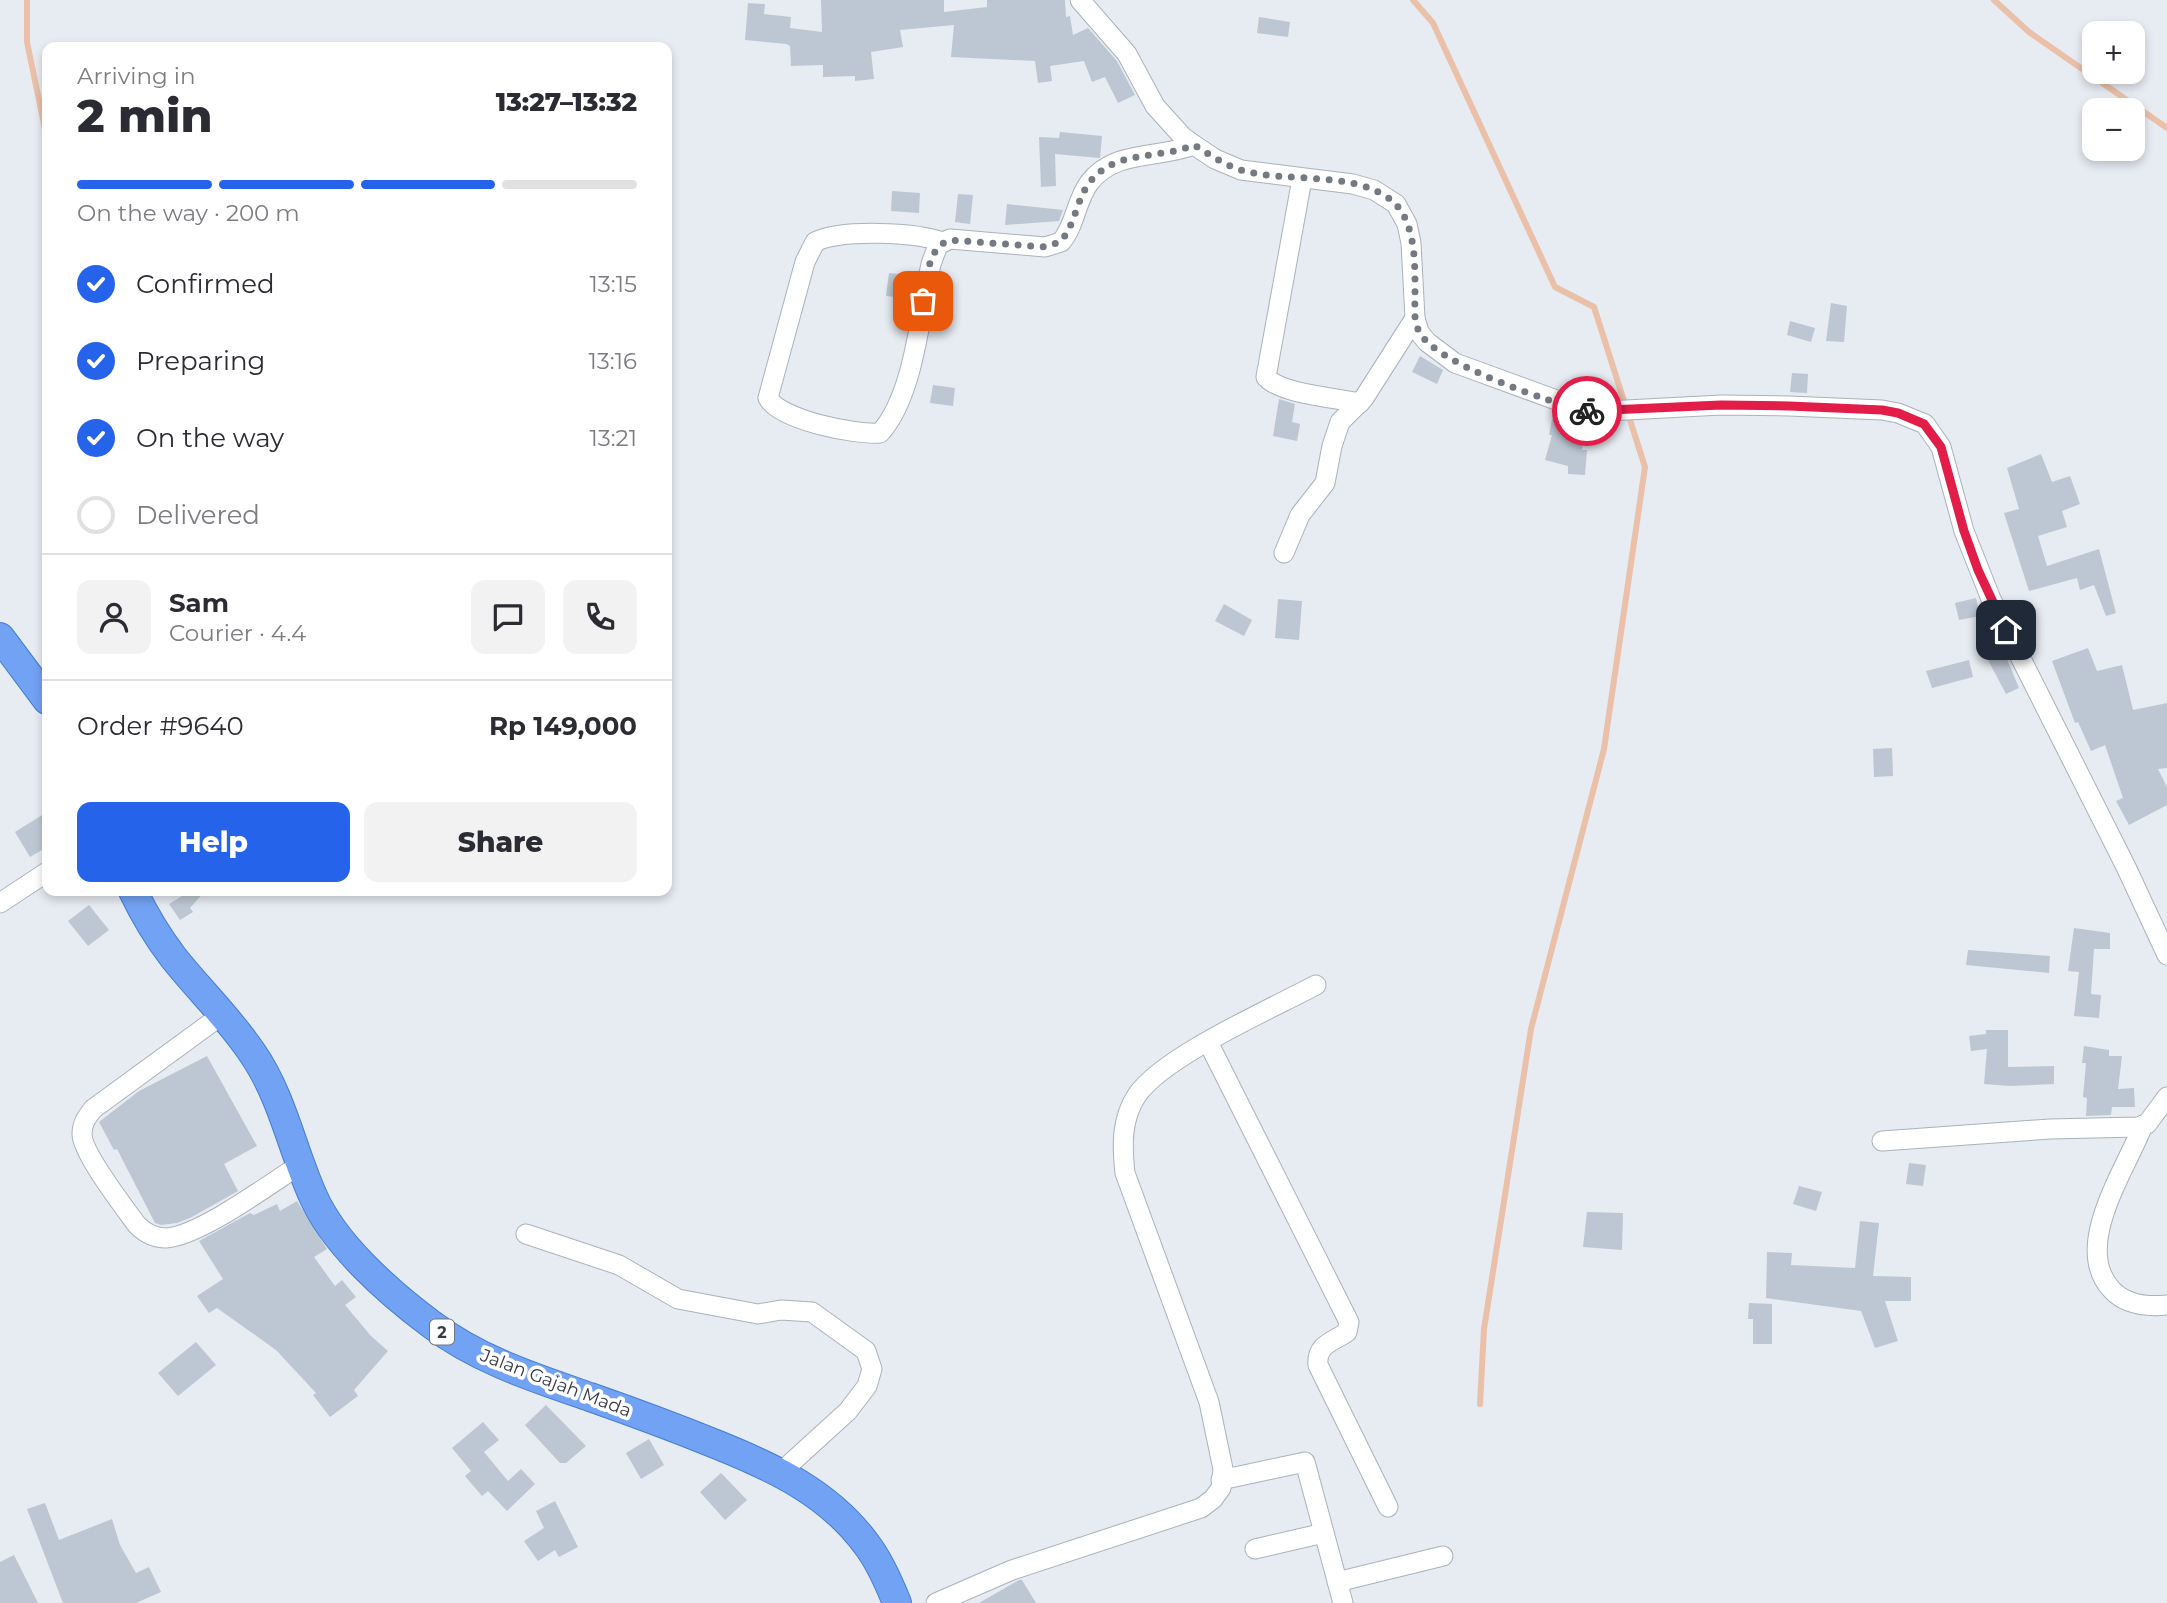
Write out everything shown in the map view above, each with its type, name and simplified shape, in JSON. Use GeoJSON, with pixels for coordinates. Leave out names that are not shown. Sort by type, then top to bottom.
{"type":"FeatureCollection","features":[{"type":"Feature","properties":{"kind":"highway"},"geometry":{"type":"LineString","coordinates":[[0,638],[42,693]]}},
{"type":"Feature","properties":{"kind":"highway","name":"Jalan Gajah Mada"},"geometry":{"type":"LineString","coordinates":[[136,896],[147,919],[172,956],[223,1014],[259,1064],[312,1195],[338,1236],[394,1294],[455,1341],[490,1360],[666,1424],[781,1472],[820,1497],[857,1532],[868,1546],[897,1603]]}},
{"type":"Feature","properties":{"kind":"street"},"geometry":{"type":"LineString","coordinates":[[1080,0],[1127,54],[1155,106],[1183,137],[1194,145],[1241,170],[1353,184],[1374,190],[1396,204],[1407,225],[1411,243],[1415,318],[1419,332],[1427,342],[1455,363],[1575,408],[1600,412],[1751,405],[1866,409],[1898,413],[1924,424],[1941,447],[1964,531],[1991,599],[2126,867],[2167,955]]}},
{"type":"Feature","properties":{"kind":"street"},"geometry":{"type":"LineString","coordinates":[[943,242],[929,237],[886,234],[836,235],[815,242],[805,262],[779,349],[768,398],[772,406],[797,417],[855,433],[880,433],[891,422],[906,385],[934,253],[943,242],[950,240],[1045,247],[1060,242],[1089,184],[1099,173],[1117,161],[1171,152],[1194,145]]}},
{"type":"Feature","properties":{"kind":"street"},"geometry":{"type":"LineString","coordinates":[[1302,179],[1266,377],[1271,384],[1284,388],[1360,403]]}},
{"type":"Feature","properties":{"kind":"street"},"geometry":{"type":"LineString","coordinates":[[1284,553],[1300,515],[1325,483],[1340,422],[1360,403],[1415,318]]}},
{"type":"Feature","properties":{"kind":"street"},"geometry":{"type":"LineString","coordinates":[[0,903],[42,875]]}},
{"type":"Feature","properties":{"kind":"street"},"geometry":{"type":"LineString","coordinates":[[936,1603],[1012,1570],[1201,1508],[1213,1499],[1221,1488],[1223,1469],[1209,1402],[1125,1173],[1122,1142],[1128,1114],[1137,1096],[1154,1076],[1208,1042],[1316,985]]}},
{"type":"Feature","properties":{"kind":"street"},"geometry":{"type":"LineString","coordinates":[[223,1014],[93,1109],[84,1121],[82,1131],[86,1149],[137,1225],[145,1232],[161,1237],[194,1229],[301,1164]]}},
{"type":"Feature","properties":{"kind":"street"},"geometry":{"type":"LineString","coordinates":[[1208,1042],[1349,1322],[1347,1332],[1324,1345],[1317,1359],[1318,1365],[1388,1507]]}},
{"type":"Feature","properties":{"kind":"street"},"geometry":{"type":"LineString","coordinates":[[2167,1097],[2143,1125],[2099,1225],[2097,1256],[2106,1283],[2116,1294],[2140,1305],[2167,1304]]}},
{"type":"Feature","properties":{"kind":"street"},"geometry":{"type":"LineString","coordinates":[[1882,1142],[2050,1129],[2126,1129],[2143,1125]]}},
{"type":"Feature","properties":{"kind":"street"},"geometry":{"type":"LineString","coordinates":[[526,1234],[619,1265],[678,1299],[758,1314],[781,1310],[812,1312],[866,1351],[872,1369],[867,1386],[848,1411],[781,1472]]}},
{"type":"Feature","properties":{"kind":"street"},"geometry":{"type":"LineString","coordinates":[[1222,1480],[1305,1462],[1343,1603]]}},
{"type":"Feature","properties":{"kind":"street"},"geometry":{"type":"LineString","coordinates":[[1255,1549],[1324,1533]]}},
{"type":"Feature","properties":{"kind":"street"},"geometry":{"type":"LineString","coordinates":[[1337,1582],[1443,1556]]}},
{"type":"Feature","properties":{"kind":"building"},"geometry":{"type":"Polygon","coordinates":[[[821,0],[944,0],[944,12],[987,7],[987,0],[1065,0],[1066,17],[1070,16],[1073,35],[1088,28],[1117,61],[1135,95],[1118,103],[1105,77],[1092,82],[1084,61],[1050,66],[1052,81],[1038,83],[1035,61],[951,57],[954,25],[900,30],[903,47],[871,52],[874,79],[855,81],[855,76],[823,77],[823,65],[791,66],[790,46],[786,44],[745,40],[748,3],[765,4],[764,14],[791,17],[790,28],[822,32],[821,0]]]}},
{"type":"Feature","properties":{"kind":"building"},"geometry":{"type":"Polygon","coordinates":[[[1259,17],[1290,22],[1288,37],[1257,33],[1259,17]]]}},
{"type":"Feature","properties":{"kind":"building"},"geometry":{"type":"Polygon","coordinates":[[[1060,132],[1102,136],[1100,158],[1055,154],[1056,186],[1041,187],[1039,137],[1059,138],[1060,132]]]}},
{"type":"Feature","properties":{"kind":"building"},"geometry":{"type":"Polygon","coordinates":[[[892,191],[920,193],[919,213],[891,211],[892,191]]]}},
{"type":"Feature","properties":{"kind":"building"},"geometry":{"type":"Polygon","coordinates":[[[958,194],[973,195],[970,224],[955,222],[958,194]]]}},
{"type":"Feature","properties":{"kind":"building"},"geometry":{"type":"Polygon","coordinates":[[[1007,204],[1063,210],[1059,221],[1005,225],[1007,204]]]}},
{"type":"Feature","properties":{"kind":"building"},"geometry":{"type":"Polygon","coordinates":[[[889,273],[916,276],[912,299],[886,296],[889,273]]]}},
{"type":"Feature","properties":{"kind":"building"},"geometry":{"type":"Polygon","coordinates":[[[1831,303],[1847,306],[1844,342],[1826,341],[1831,303]]]}},
{"type":"Feature","properties":{"kind":"building"},"geometry":{"type":"Polygon","coordinates":[[[1790,321],[1815,328],[1811,342],[1787,335],[1790,321]]]}},
{"type":"Feature","properties":{"kind":"building"},"geometry":{"type":"Polygon","coordinates":[[[1420,356],[1443,370],[1437,384],[1412,372],[1420,356]]]}},
{"type":"Feature","properties":{"kind":"building"},"geometry":{"type":"Polygon","coordinates":[[[1792,373],[1808,374],[1807,393],[1790,392],[1792,373]]]}},
{"type":"Feature","properties":{"kind":"building"},"geometry":{"type":"Polygon","coordinates":[[[933,385],[955,388],[953,406],[930,403],[933,385]]]}},
{"type":"Feature","properties":{"kind":"building"},"geometry":{"type":"Polygon","coordinates":[[[1279,399],[1295,404],[1292,422],[1300,424],[1297,441],[1273,436],[1279,399]]]}},
{"type":"Feature","properties":{"kind":"building"},"geometry":{"type":"Polygon","coordinates":[[[1552,419],[1586,426],[1582,450],[1587,450],[1585,475],[1568,474],[1568,466],[1545,460],[1552,435],[1549,435],[1552,419]]]}},
{"type":"Feature","properties":{"kind":"building"},"geometry":{"type":"Polygon","coordinates":[[[2041,454],[2052,482],[2070,476],[2080,504],[2062,511],[2067,527],[2038,536],[2047,566],[2099,549],[2116,613],[2106,616],[2094,585],[2080,590],[2077,578],[2029,591],[2004,513],[2019,509],[2007,468],[2041,454]]]}},
{"type":"Feature","properties":{"kind":"building"},"geometry":{"type":"Polygon","coordinates":[[[1976,598],[1980,616],[1959,620],[1955,603],[1976,598]]]}},
{"type":"Feature","properties":{"kind":"building"},"geometry":{"type":"Polygon","coordinates":[[[1278,599],[1302,601],[1299,640],[1275,638],[1278,599]]]}},
{"type":"Feature","properties":{"kind":"building"},"geometry":{"type":"Polygon","coordinates":[[[1224,604],[1252,620],[1244,636],[1215,621],[1224,604]]]}},
{"type":"Feature","properties":{"kind":"building"},"geometry":{"type":"Polygon","coordinates":[[[2088,648],[2097,671],[2122,665],[2133,710],[2167,703],[2167,768],[2158,769],[2167,787],[2167,805],[2129,825],[2116,801],[2123,798],[2105,745],[2091,751],[2078,722],[2075,723],[2052,661],[2088,648]]]}},
{"type":"Feature","properties":{"kind":"building"},"geometry":{"type":"Polygon","coordinates":[[[2004,652],[2019,688],[2006,694],[1988,660],[2004,652]]]}},
{"type":"Feature","properties":{"kind":"building"},"geometry":{"type":"Polygon","coordinates":[[[1969,660],[1973,677],[1932,688],[1926,671],[1969,660]]]}},
{"type":"Feature","properties":{"kind":"building"},"geometry":{"type":"Polygon","coordinates":[[[1892,748],[1893,776],[1874,777],[1873,749],[1892,748]]]}},
{"type":"Feature","properties":{"kind":"building"},"geometry":{"type":"Polygon","coordinates":[[[42,815],[42,850],[30,857],[15,832],[42,815]]]}},
{"type":"Feature","properties":{"kind":"building"},"geometry":{"type":"Polygon","coordinates":[[[182,896],[201,896],[190,908],[193,912],[180,920],[169,904],[182,896]]]}},
{"type":"Feature","properties":{"kind":"building"},"geometry":{"type":"Polygon","coordinates":[[[89,905],[109,930],[88,946],[68,921],[89,905]]]}},
{"type":"Feature","properties":{"kind":"building"},"geometry":{"type":"Polygon","coordinates":[[[2074,928],[2110,933],[2110,949],[2094,949],[2091,994],[2101,995],[2099,1018],[2074,1016],[2079,972],[2068,971],[2074,928]]]}},
{"type":"Feature","properties":{"kind":"building"},"geometry":{"type":"Polygon","coordinates":[[[1968,950],[2050,956],[2049,973],[1966,965],[1968,950]]]}},
{"type":"Feature","properties":{"kind":"building"},"geometry":{"type":"Polygon","coordinates":[[[1986,1030],[2008,1030],[2008,1067],[2054,1066],[2054,1084],[1984,1084],[1987,1049],[1971,1051],[1969,1036],[1986,1034],[1986,1030]]]}},
{"type":"Feature","properties":{"kind":"building"},"geometry":{"type":"Polygon","coordinates":[[[2084,1046],[2109,1050],[2109,1056],[2122,1056],[2118,1089],[2134,1088],[2135,1107],[2112,1107],[2111,1115],[2086,1116],[2087,1098],[2083,1097],[2086,1063],[2082,1063],[2084,1046]]]}},
{"type":"Feature","properties":{"kind":"building"},"geometry":{"type":"Polygon","coordinates":[[[207,1056],[257,1146],[224,1164],[238,1191],[192,1217],[161,1225],[155,1223],[117,1149],[114,1150],[99,1122],[139,1091],[207,1056]]]}},
{"type":"Feature","properties":{"kind":"building"},"geometry":{"type":"Polygon","coordinates":[[[1909,1163],[1926,1165],[1923,1186],[1906,1184],[1909,1163]]]}},
{"type":"Feature","properties":{"kind":"building"},"geometry":{"type":"Polygon","coordinates":[[[1799,1186],[1822,1192],[1816,1211],[1793,1204],[1799,1186]]]}},
{"type":"Feature","properties":{"kind":"building"},"geometry":{"type":"Polygon","coordinates":[[[297,1201],[327,1249],[314,1257],[335,1286],[342,1280],[356,1297],[345,1305],[371,1336],[388,1351],[354,1390],[358,1396],[330,1417],[313,1395],[316,1393],[276,1350],[217,1308],[209,1313],[197,1296],[223,1279],[199,1241],[250,1213],[254,1215],[277,1204],[280,1211],[297,1201]]]}},
{"type":"Feature","properties":{"kind":"building"},"geometry":{"type":"Polygon","coordinates":[[[1587,1212],[1623,1213],[1622,1250],[1583,1247],[1587,1212]]]}},
{"type":"Feature","properties":{"kind":"building"},"geometry":{"type":"Polygon","coordinates":[[[1860,1221],[1879,1223],[1873,1276],[1911,1277],[1911,1301],[1885,1301],[1898,1341],[1875,1348],[1861,1311],[1766,1298],[1767,1252],[1792,1253],[1791,1265],[1855,1268],[1860,1221]]]}},
{"type":"Feature","properties":{"kind":"building"},"geometry":{"type":"Polygon","coordinates":[[[1749,1303],[1772,1304],[1772,1344],[1753,1344],[1753,1319],[1748,1319],[1749,1303]]]}},
{"type":"Feature","properties":{"kind":"building"},"geometry":{"type":"Polygon","coordinates":[[[196,1342],[216,1365],[178,1396],[158,1373],[196,1342]]]}},
{"type":"Feature","properties":{"kind":"building"},"geometry":{"type":"Polygon","coordinates":[[[546,1405],[586,1446],[566,1463],[560,1463],[525,1425],[546,1405]]]}},
{"type":"Feature","properties":{"kind":"building"},"geometry":{"type":"Polygon","coordinates":[[[483,1422],[499,1440],[484,1452],[508,1481],[521,1469],[535,1484],[507,1511],[488,1491],[482,1496],[465,1476],[471,1471],[452,1448],[483,1422]]]}},
{"type":"Feature","properties":{"kind":"building"},"geometry":{"type":"Polygon","coordinates":[[[649,1439],[664,1465],[641,1479],[626,1453],[649,1439]]]}},
{"type":"Feature","properties":{"kind":"building"},"geometry":{"type":"Polygon","coordinates":[[[721,1473],[747,1500],[725,1520],[700,1492],[721,1473]]]}},
{"type":"Feature","properties":{"kind":"building"},"geometry":{"type":"Polygon","coordinates":[[[555,1501],[578,1547],[559,1557],[555,1550],[538,1561],[524,1541],[544,1528],[536,1511],[555,1501]]]}},
{"type":"Feature","properties":{"kind":"building"},"geometry":{"type":"Polygon","coordinates":[[[45,1503],[59,1540],[112,1519],[120,1545],[136,1573],[149,1567],[161,1592],[136,1603],[63,1603],[27,1509],[45,1503]]]}},
{"type":"Feature","properties":{"kind":"building"},"geometry":{"type":"Polygon","coordinates":[[[14,1555],[38,1603],[0,1603],[0,1562],[14,1555]]]}},
{"type":"Feature","properties":{"kind":"building"},"geometry":{"type":"Polygon","coordinates":[[[1019,1580],[1022,1580],[1036,1603],[979,1603],[1019,1580]]]}},
{"type":"Feature","properties":{"kind":"waterway"},"geometry":{"type":"LineString","coordinates":[[27,0],[27,42],[42,115]]}},
{"type":"Feature","properties":{"kind":"waterway"},"geometry":{"type":"LineString","coordinates":[[1413,0],[1433,23],[1555,287],[1594,307],[1645,467],[1604,749],[1531,1029],[1484,1329],[1480,1404]]}},
{"type":"Feature","properties":{"kind":"waterway"},"geometry":{"type":"LineString","coordinates":[[1994,0],[2029,32],[2167,128]]}},
{"type":"Feature","properties":{"kind":"way so far"},"geometry":{"type":"LineString","coordinates":[[923,301],[934,253],[943,242],[997,242],[1045,247],[1060,242],[1069,230],[1089,184],[1099,173],[1117,161],[1130,157],[1171,152],[1194,145],[1215,159],[1241,170],[1353,184],[1388,197],[1402,212],[1407,225],[1414,265],[1415,318],[1419,332],[1427,342],[1455,363],[1587,411]]}},
{"type":"Feature","properties":{"kind":"route"},"geometry":{"type":"LineString","coordinates":[[1587,411],[1721,405],[1789,406],[1882,410],[1898,413],[1924,424],[1941,447],[1964,531],[1978,570],[2006,630]]}}]}
